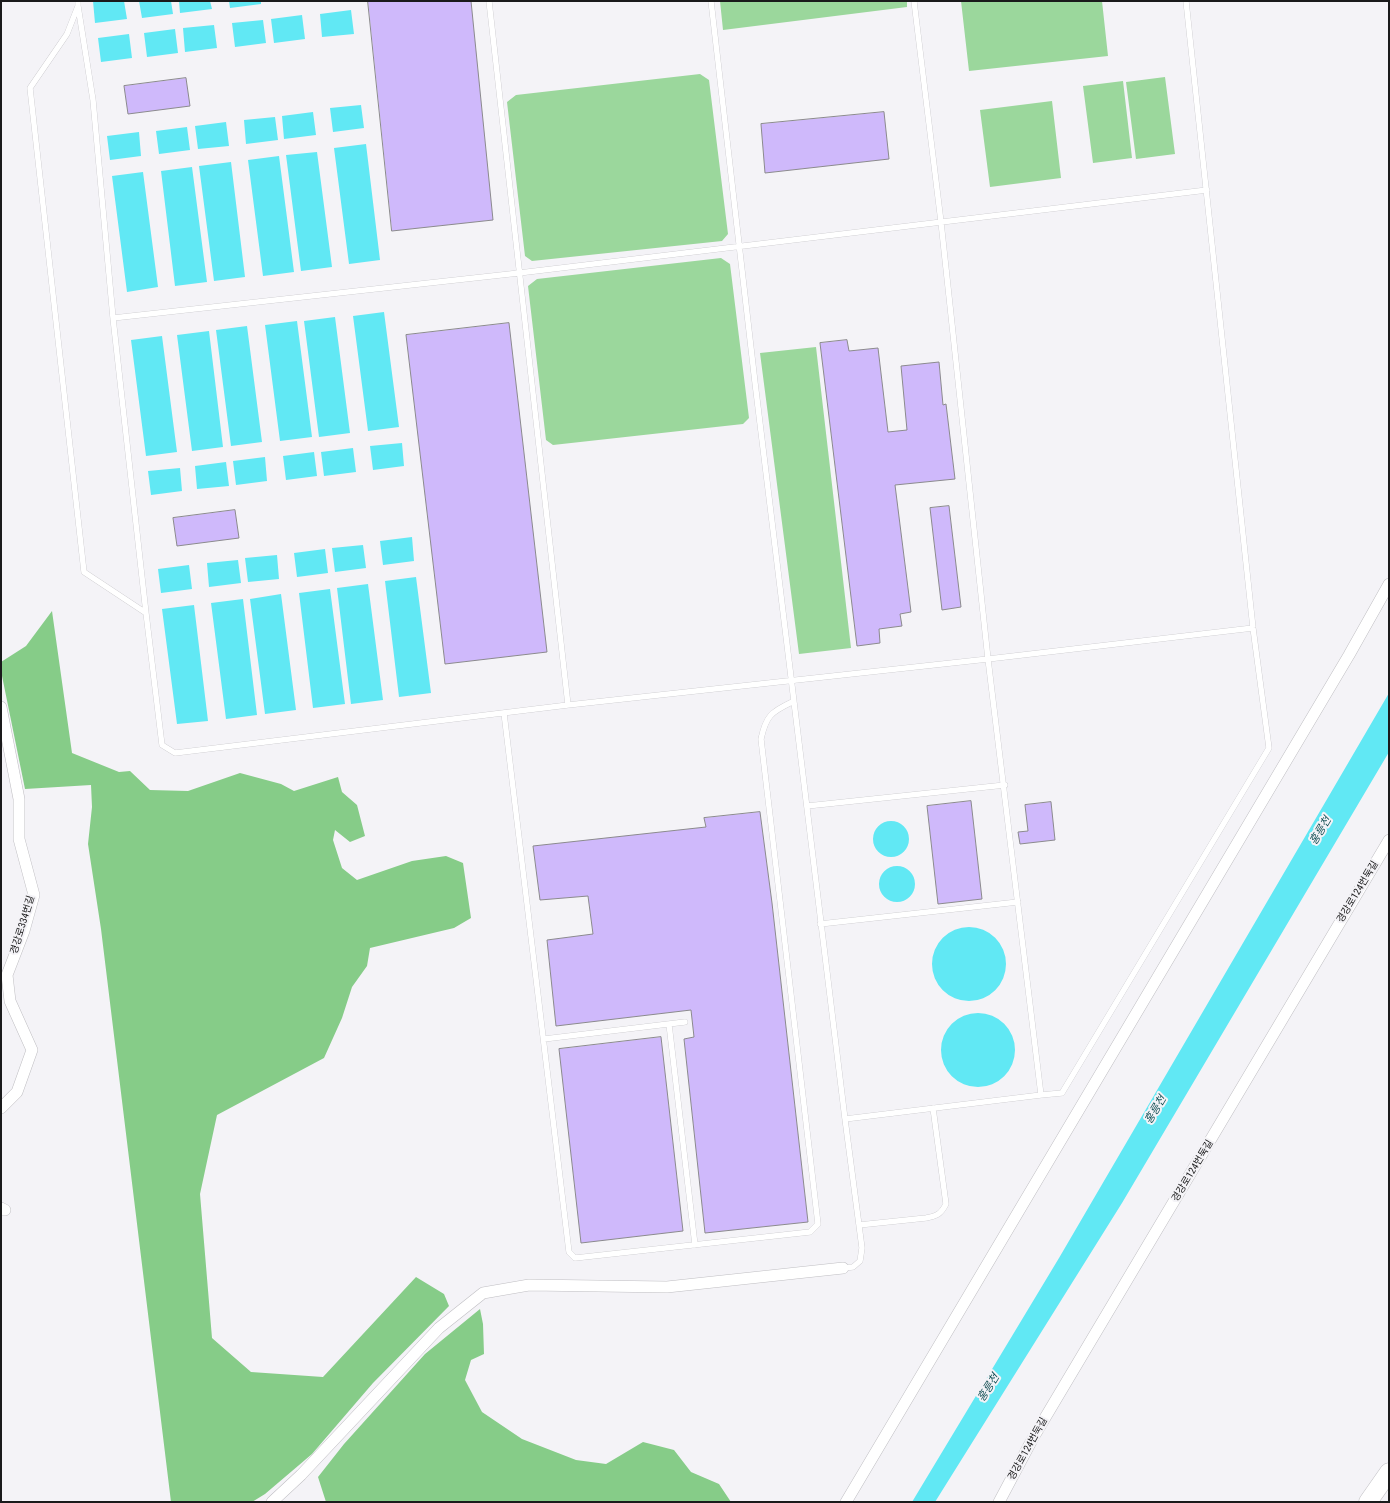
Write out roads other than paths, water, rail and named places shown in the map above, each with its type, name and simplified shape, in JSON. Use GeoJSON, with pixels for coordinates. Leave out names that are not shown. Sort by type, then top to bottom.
{"type":"FeatureCollection","features":[{"type":"Feature","properties":{"kind":"highway"},"geometry":{"type":"LineString","coordinates":[[1368,1502],[1389,1472]]}},
{"type":"Feature","properties":{"kind":"street"},"geometry":{"type":"LineString","coordinates":[[846,1502],[1101,1075],[1345,662],[1389,584]]}},
{"type":"Feature","properties":{"kind":"street","name":"경강로334번길"},"geometry":{"type":"LineString","coordinates":[[1,707],[19,799],[19,839],[34,895],[24,932],[7,974],[10,1001],[32,1050],[17,1092],[1,1108]]}},
{"type":"Feature","properties":{"kind":"street","name":"경강로124번둑길"},"geometry":{"type":"LineString","coordinates":[[998,1502],[1037,1432],[1389,840]]}},
{"type":"Feature","properties":{"kind":"street"},"geometry":{"type":"LineString","coordinates":[[272,1502],[301,1475],[440,1328],[483,1293],[530,1285],[667,1287],[843,1268]]}},
{"type":"Feature","properties":{"kind":"lane"},"geometry":{"type":"LineString","coordinates":[[489,1],[568,705]]}},
{"type":"Feature","properties":{"kind":"lane"},"geometry":{"type":"LineString","coordinates":[[711,1],[738,246],[792,702],[807,806],[820,924],[862,1248],[860,1261],[853,1267],[843,1268]]}},
{"type":"Feature","properties":{"kind":"lane"},"geometry":{"type":"LineString","coordinates":[[914,1],[941,222],[988,659],[1005,784],[1041,1096]]}},
{"type":"Feature","properties":{"kind":"lane"},"geometry":{"type":"LineString","coordinates":[[845,1119],[1062,1093],[1269,748],[1253,628],[1186,1]]}},
{"type":"Feature","properties":{"kind":"lane"},"geometry":{"type":"LineString","coordinates":[[78,3],[93,100],[113,318],[162,745],[175,753],[568,705],[790,682],[1253,628]]}},
{"type":"Feature","properties":{"kind":"lane"},"geometry":{"type":"LineString","coordinates":[[78,3],[67,34],[30,88],[83,565],[84,572],[146,613]]}},
{"type":"Feature","properties":{"kind":"lane"},"geometry":{"type":"LineString","coordinates":[[113,318],[519,273],[1207,190]]}},
{"type":"Feature","properties":{"kind":"lane"},"geometry":{"type":"LineString","coordinates":[[504,713],[569,1252],[575,1258],[810,1232],[818,1224],[761,739],[765,721],[774,711],[792,702]]}},
{"type":"Feature","properties":{"kind":"lane"},"geometry":{"type":"LineString","coordinates":[[807,806],[1005,784]]}},
{"type":"Feature","properties":{"kind":"lane"},"geometry":{"type":"LineString","coordinates":[[820,924],[1018,902]]}},
{"type":"Feature","properties":{"kind":"lane"},"geometry":{"type":"LineString","coordinates":[[544,1039],[685,1022]]}},
{"type":"Feature","properties":{"kind":"lane"},"geometry":{"type":"LineString","coordinates":[[669,1024],[695,1245]]}},
{"type":"Feature","properties":{"kind":"lane"},"geometry":{"type":"LineString","coordinates":[[859,1225],[926,1218],[936,1216],[942,1212],[946,1204],[933,1108]]}},
{"type":"Feature","properties":{"kind":"water"},"geometry":{"type":"Polygon","coordinates":[[[93,1],[124,1],[127,19],[95,23],[93,1]]]}},
{"type":"Feature","properties":{"kind":"water"},"geometry":{"type":"Polygon","coordinates":[[[139,1],[171,1],[173,14],[142,18],[139,1]]]}},
{"type":"Feature","properties":{"kind":"water"},"geometry":{"type":"Polygon","coordinates":[[[179,1],[210,1],[212,9],[180,13],[179,1]]]}},
{"type":"Feature","properties":{"kind":"water"},"geometry":{"type":"Polygon","coordinates":[[[229,1],[261,1],[261,4],[230,8],[229,1]]]}},
{"type":"Feature","properties":{"kind":"water"},"geometry":{"type":"Polygon","coordinates":[[[351,10],[354,34],[322,37],[320,14],[351,10]]]}},
{"type":"Feature","properties":{"kind":"water"},"geometry":{"type":"Polygon","coordinates":[[[302,15],[305,39],[274,43],[271,19],[302,15]]]}},
{"type":"Feature","properties":{"kind":"water"},"geometry":{"type":"Polygon","coordinates":[[[263,20],[266,43],[235,47],[232,23],[263,20]]]}},
{"type":"Feature","properties":{"kind":"water"},"geometry":{"type":"Polygon","coordinates":[[[214,25],[217,48],[185,52],[183,28],[214,25]]]}},
{"type":"Feature","properties":{"kind":"water"},"geometry":{"type":"Polygon","coordinates":[[[175,29],[178,53],[147,57],[144,33],[175,29]]]}},
{"type":"Feature","properties":{"kind":"water"},"geometry":{"type":"Polygon","coordinates":[[[129,34],[132,58],[101,62],[98,38],[129,34]]]}},
{"type":"Feature","properties":{"kind":"water"},"geometry":{"type":"Polygon","coordinates":[[[361,105],[364,128],[333,132],[330,108],[361,105]]]}},
{"type":"Feature","properties":{"kind":"water"},"geometry":{"type":"Polygon","coordinates":[[[313,112],[316,135],[284,139],[282,116],[313,112]]]}},
{"type":"Feature","properties":{"kind":"water"},"geometry":{"type":"Polygon","coordinates":[[[275,117],[278,140],[246,144],[244,120],[275,117]]]}},
{"type":"Feature","properties":{"kind":"water"},"geometry":{"type":"Polygon","coordinates":[[[226,122],[229,146],[198,149],[195,126],[226,122]]]}},
{"type":"Feature","properties":{"kind":"water"},"geometry":{"type":"Polygon","coordinates":[[[187,127],[190,150],[159,154],[156,131],[187,127]]]}},
{"type":"Feature","properties":{"kind":"water"},"geometry":{"type":"Polygon","coordinates":[[[139,132],[141,156],[110,160],[107,136],[139,132]]]}},
{"type":"Feature","properties":{"kind":"water"},"geometry":{"type":"Polygon","coordinates":[[[366,144],[380,260],[349,264],[334,148],[366,144]]]}},
{"type":"Feature","properties":{"kind":"water"},"geometry":{"type":"Polygon","coordinates":[[[317,152],[332,267],[301,271],[286,155],[317,152]]]}},
{"type":"Feature","properties":{"kind":"water"},"geometry":{"type":"Polygon","coordinates":[[[279,156],[294,272],[263,276],[248,160],[279,156]]]}},
{"type":"Feature","properties":{"kind":"water"},"geometry":{"type":"Polygon","coordinates":[[[231,162],[245,277],[214,281],[199,166],[231,162]]]}},
{"type":"Feature","properties":{"kind":"water"},"geometry":{"type":"Polygon","coordinates":[[[192,167],[207,282],[175,286],[161,171],[192,167]]]}},
{"type":"Feature","properties":{"kind":"water"},"geometry":{"type":"Polygon","coordinates":[[[143,172],[158,287],[127,292],[112,176],[143,172]]]}},
{"type":"Feature","properties":{"kind":"water"},"geometry":{"type":"Polygon","coordinates":[[[384,312],[399,427],[368,431],[353,316],[384,312]]]}},
{"type":"Feature","properties":{"kind":"water"},"geometry":{"type":"Polygon","coordinates":[[[335,317],[350,433],[319,437],[304,321],[335,317]]]}},
{"type":"Feature","properties":{"kind":"water"},"geometry":{"type":"Polygon","coordinates":[[[297,321],[312,437],[280,441],[265,325],[297,321]]]}},
{"type":"Feature","properties":{"kind":"water"},"geometry":{"type":"Polygon","coordinates":[[[247,326],[262,442],[231,446],[216,330],[247,326]]]}},
{"type":"Feature","properties":{"kind":"water"},"geometry":{"type":"Polygon","coordinates":[[[209,331],[223,447],[192,451],[177,335],[209,331]]]}},
{"type":"Feature","properties":{"kind":"water"},"geometry":{"type":"Polygon","coordinates":[[[162,336],[177,452],[146,456],[131,340],[162,336]]]}},
{"type":"Feature","properties":{"kind":"water"},"geometry":{"type":"Polygon","coordinates":[[[402,443],[404,466],[373,470],[370,446],[402,443]]]}},
{"type":"Feature","properties":{"kind":"water"},"geometry":{"type":"Polygon","coordinates":[[[353,448],[356,472],[324,476],[321,452],[353,448]]]}},
{"type":"Feature","properties":{"kind":"water"},"geometry":{"type":"Polygon","coordinates":[[[314,452],[317,476],[286,480],[283,456],[314,452]]]}},
{"type":"Feature","properties":{"kind":"water"},"geometry":{"type":"Polygon","coordinates":[[[265,457],[267,481],[236,485],[233,461],[265,457]]]}},
{"type":"Feature","properties":{"kind":"water"},"geometry":{"type":"Polygon","coordinates":[[[226,462],[229,486],[197,489],[195,466],[226,462]]]}},
{"type":"Feature","properties":{"kind":"water"},"geometry":{"type":"Polygon","coordinates":[[[180,468],[182,491],[151,495],[148,471],[180,468]]]}},
{"type":"Feature","properties":{"kind":"water"},"geometry":{"type":"Polygon","coordinates":[[[412,537],[414,561],[383,565],[380,541],[412,537]]]}},
{"type":"Feature","properties":{"kind":"water"},"geometry":{"type":"Polygon","coordinates":[[[363,545],[366,568],[335,572],[332,548],[363,545]]]}},
{"type":"Feature","properties":{"kind":"water"},"geometry":{"type":"Polygon","coordinates":[[[325,549],[328,573],[297,577],[294,553],[325,549]]]}},
{"type":"Feature","properties":{"kind":"water"},"geometry":{"type":"Polygon","coordinates":[[[277,555],[279,579],[248,582],[245,558],[277,555]]]}},
{"type":"Feature","properties":{"kind":"water"},"geometry":{"type":"Polygon","coordinates":[[[238,560],[241,583],[209,587],[207,563],[238,560]]]}},
{"type":"Feature","properties":{"kind":"water"},"geometry":{"type":"Polygon","coordinates":[[[189,565],[192,589],[161,593],[158,569],[189,565]]]}},
{"type":"Feature","properties":{"kind":"water"},"geometry":{"type":"Polygon","coordinates":[[[416,577],[431,693],[399,697],[385,581],[416,577]]]}},
{"type":"Feature","properties":{"kind":"water"},"geometry":{"type":"Polygon","coordinates":[[[368,584],[383,700],[351,704],[337,588],[368,584]]]}},
{"type":"Feature","properties":{"kind":"water"},"geometry":{"type":"Polygon","coordinates":[[[330,589],[345,704],[313,708],[299,593],[330,589]]]}},
{"type":"Feature","properties":{"kind":"water"},"geometry":{"type":"Polygon","coordinates":[[[281,594],[296,710],[265,714],[250,599],[281,594]]]}},
{"type":"Feature","properties":{"kind":"water"},"geometry":{"type":"Polygon","coordinates":[[[243,599],[257,715],[226,719],[211,603],[243,599]]]}},
{"type":"Feature","properties":{"kind":"water"},"geometry":{"type":"Polygon","coordinates":[[[194,605],[208,721],[177,724],[162,609],[194,605]]]}},
{"type":"Feature","properties":{"kind":"water","name":"홍릉천"},"geometry":{"type":"Polygon","coordinates":[[[1389,693],[1389,752],[1122,1203],[935,1502],[912,1502],[1059,1258],[1389,693]]]}},
{"type":"Feature","properties":{"kind":"water"},"geometry":{"type":"Polygon","coordinates":[[[895,821],[904,826],[908,832],[908,846],[904,852],[895,857],[887,857],[878,852],[874,846],[873,835],[878,826],[884,822],[895,821]]]}},
{"type":"Feature","properties":{"kind":"water"},"geometry":{"type":"Polygon","coordinates":[[[901,866],[910,871],[914,877],[914,891],[910,897],[901,902],[893,902],[884,897],[880,891],[879,880],[884,871],[890,867],[901,866]]]}},
{"type":"Feature","properties":{"kind":"water"},"geometry":{"type":"Polygon","coordinates":[[[962,927],[976,927],[990,933],[1000,943],[1006,957],[1004,978],[1000,985],[990,995],[976,1001],[962,1001],[948,995],[938,985],[932,971],[932,957],[938,943],[948,933],[962,927]]]}},
{"type":"Feature","properties":{"kind":"water"},"geometry":{"type":"Polygon","coordinates":[[[971,1013],[985,1013],[999,1019],[1009,1029],[1015,1043],[1013,1064],[1009,1071],[999,1081],[985,1087],[971,1087],[957,1081],[947,1071],[941,1057],[941,1043],[947,1029],[957,1019],[971,1013]]]}}]}
